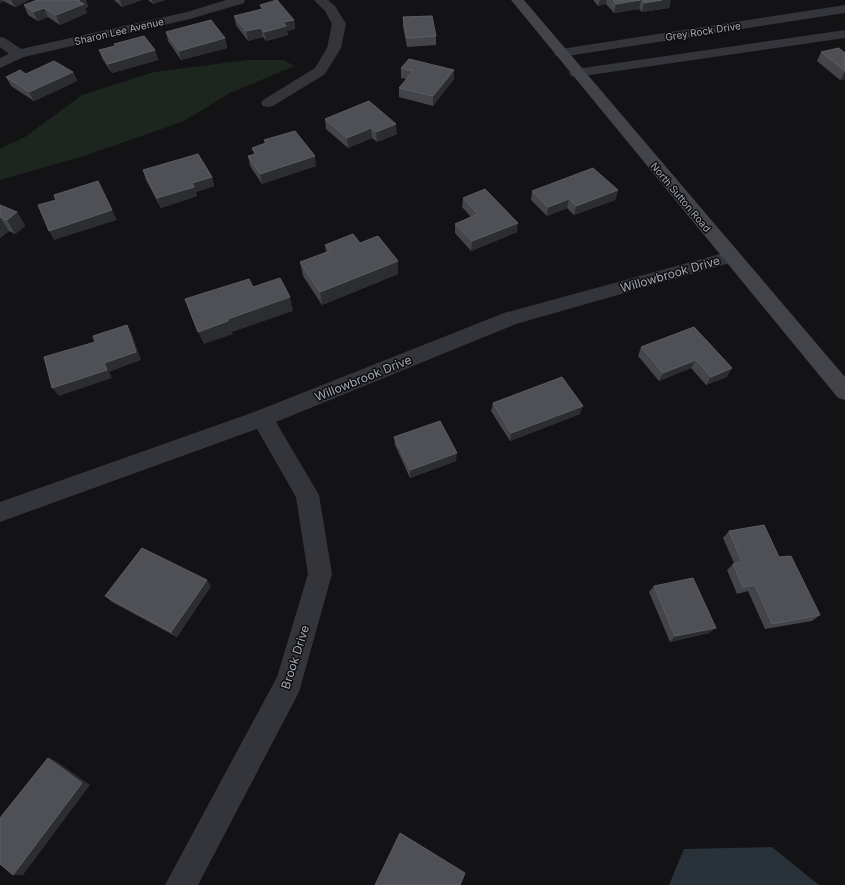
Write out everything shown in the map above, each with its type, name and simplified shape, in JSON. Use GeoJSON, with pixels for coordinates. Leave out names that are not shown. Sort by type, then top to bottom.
{"type":"FeatureCollection","features":[{"type":"Feature","properties":{"kind":"main road","name":"North Sutton Road"},"geometry":{"type":"LineString","coordinates":[[517,0],[576,73],[845,392]]}},
{"type":"Feature","properties":{"kind":"street","name":"Sharon Lee Avenue"},"geometry":{"type":"LineString","coordinates":[[0,64],[19,54],[190,15],[239,0]]}},
{"type":"Feature","properties":{"kind":"street"},"geometry":{"type":"LineString","coordinates":[[268,103],[320,71],[334,48],[339,24],[330,9],[320,0]]}},
{"type":"Feature","properties":{"kind":"street","name":"Grey Rock Drive"},"geometry":{"type":"LineString","coordinates":[[561,54],[845,9]]}},
{"type":"Feature","properties":{"kind":"street","name":"Grey Rock Drive"},"geometry":{"type":"LineString","coordinates":[[576,73],[845,34]]}},
{"type":"Feature","properties":{"kind":"street"},"geometry":{"type":"LineString","coordinates":[[0,41],[19,54]]}},
{"type":"Feature","properties":{"kind":"street","name":"Willowbrook Drive"},"geometry":{"type":"LineString","coordinates":[[0,512],[262,418],[511,318],[730,257]]}},
{"type":"Feature","properties":{"kind":"street","name":"Brook Drive"},"geometry":{"type":"LineString","coordinates":[[181,885],[289,682],[320,574],[307,495],[262,418]]}},
{"type":"Feature","properties":{"kind":"shaded area"},"geometry":{"type":"Polygon","coordinates":[[[247,60],[284,60],[294,66],[228,94],[184,121],[87,155],[0,180],[0,149],[25,137],[82,95],[154,72],[247,60]]]}},
{"type":"Feature","properties":{"kind":"shaded area"},"geometry":{"type":"Polygon","coordinates":[[[772,847],[819,885],[669,885],[684,849],[772,847]]]}},
{"type":"Feature","properties":{"kind":"building"},"geometry":{"type":"Polygon","coordinates":[[[37,0],[80,0],[78,1],[84,4],[56,15],[44,8],[33,12],[24,5],[37,0]]]}},
{"type":"Feature","properties":{"kind":"building"},"geometry":{"type":"Polygon","coordinates":[[[277,0],[294,20],[283,22],[286,26],[264,32],[261,28],[246,31],[234,16],[263,9],[260,5],[277,0]]]}},
{"type":"Feature","properties":{"kind":"building"},"geometry":{"type":"Polygon","coordinates":[[[613,0],[640,0],[616,4],[613,0]]]}},
{"type":"Feature","properties":{"kind":"building"},"geometry":{"type":"Polygon","coordinates":[[[642,0],[662,0],[644,3],[642,0]]]}},
{"type":"Feature","properties":{"kind":"building"},"geometry":{"type":"Polygon","coordinates":[[[432,16],[436,36],[407,38],[403,17],[432,16]]]}},
{"type":"Feature","properties":{"kind":"building"},"geometry":{"type":"Polygon","coordinates":[[[211,20],[225,38],[179,51],[166,32],[211,20]]]}},
{"type":"Feature","properties":{"kind":"building"},"geometry":{"type":"Polygon","coordinates":[[[144,36],[155,50],[108,64],[99,50],[115,46],[114,44],[144,36]]]}},
{"type":"Feature","properties":{"kind":"building"},"geometry":{"type":"Polygon","coordinates":[[[839,48],[845,53],[845,71],[821,52],[839,48]]]}},
{"type":"Feature","properties":{"kind":"building"},"geometry":{"type":"Polygon","coordinates":[[[409,59],[454,70],[433,96],[399,88],[413,71],[401,68],[409,59]]]}},
{"type":"Feature","properties":{"kind":"building"},"geometry":{"type":"Polygon","coordinates":[[[54,61],[73,72],[29,92],[6,77],[20,70],[26,74],[54,61]]]}},
{"type":"Feature","properties":{"kind":"building"},"geometry":{"type":"Polygon","coordinates":[[[369,101],[396,124],[376,132],[371,128],[347,138],[325,119],[369,101]]]}},
{"type":"Feature","properties":{"kind":"building"},"geometry":{"type":"Polygon","coordinates":[[[295,131],[315,156],[260,174],[248,156],[256,154],[252,148],[266,143],[264,140],[295,131]]]}},
{"type":"Feature","properties":{"kind":"building"},"geometry":{"type":"Polygon","coordinates":[[[198,154],[212,177],[192,183],[194,187],[157,198],[143,170],[198,154]]]}},
{"type":"Feature","properties":{"kind":"building"},"geometry":{"type":"Polygon","coordinates":[[[593,168],[618,190],[576,206],[569,199],[548,207],[532,191],[593,168]]]}},
{"type":"Feature","properties":{"kind":"building"},"geometry":{"type":"Polygon","coordinates":[[[98,181],[112,210],[49,231],[38,205],[56,200],[54,195],[98,181]]]}},
{"type":"Feature","properties":{"kind":"building"},"geometry":{"type":"Polygon","coordinates":[[[485,189],[518,223],[472,241],[455,224],[478,214],[463,198],[485,189]]]}},
{"type":"Feature","properties":{"kind":"building"},"geometry":{"type":"Polygon","coordinates":[[[0,205],[17,212],[7,220],[0,217],[0,205]]]}},
{"type":"Feature","properties":{"kind":"building"},"geometry":{"type":"Polygon","coordinates":[[[353,234],[360,243],[378,236],[398,261],[320,292],[300,262],[330,251],[325,245],[353,234]]]}},
{"type":"Feature","properties":{"kind":"building"},"geometry":{"type":"Polygon","coordinates":[[[280,278],[290,297],[228,319],[228,321],[198,332],[185,299],[249,279],[253,287],[280,278]]]}},
{"type":"Feature","properties":{"kind":"building"},"geometry":{"type":"Polygon","coordinates":[[[127,325],[136,352],[104,363],[107,370],[52,388],[44,357],[95,342],[93,336],[127,325]]]}},
{"type":"Feature","properties":{"kind":"building"},"geometry":{"type":"Polygon","coordinates":[[[694,327],[732,368],[711,377],[696,360],[663,373],[641,347],[694,327]]]}},
{"type":"Feature","properties":{"kind":"building"},"geometry":{"type":"Polygon","coordinates":[[[562,377],[583,406],[511,433],[493,403],[562,377]]]}},
{"type":"Feature","properties":{"kind":"building"},"geometry":{"type":"Polygon","coordinates":[[[440,421],[457,453],[410,470],[394,437],[440,421]]]}},
{"type":"Feature","properties":{"kind":"building"},"geometry":{"type":"Polygon","coordinates":[[[764,525],[779,557],[791,556],[820,615],[772,624],[755,585],[743,587],[733,564],[742,562],[729,531],[764,525]]]}},
{"type":"Feature","properties":{"kind":"building"},"geometry":{"type":"Polygon","coordinates":[[[142,548],[207,580],[171,632],[105,596],[142,548]]]}},
{"type":"Feature","properties":{"kind":"building"},"geometry":{"type":"Polygon","coordinates":[[[693,578],[716,628],[675,636],[654,586],[693,578]]]}},
{"type":"Feature","properties":{"kind":"building"},"geometry":{"type":"Polygon","coordinates":[[[48,758],[82,783],[13,875],[0,864],[0,818],[48,758]]]}},
{"type":"Feature","properties":{"kind":"building"},"geometry":{"type":"Polygon","coordinates":[[[400,833],[465,873],[460,885],[375,885],[400,833]]]}}]}
